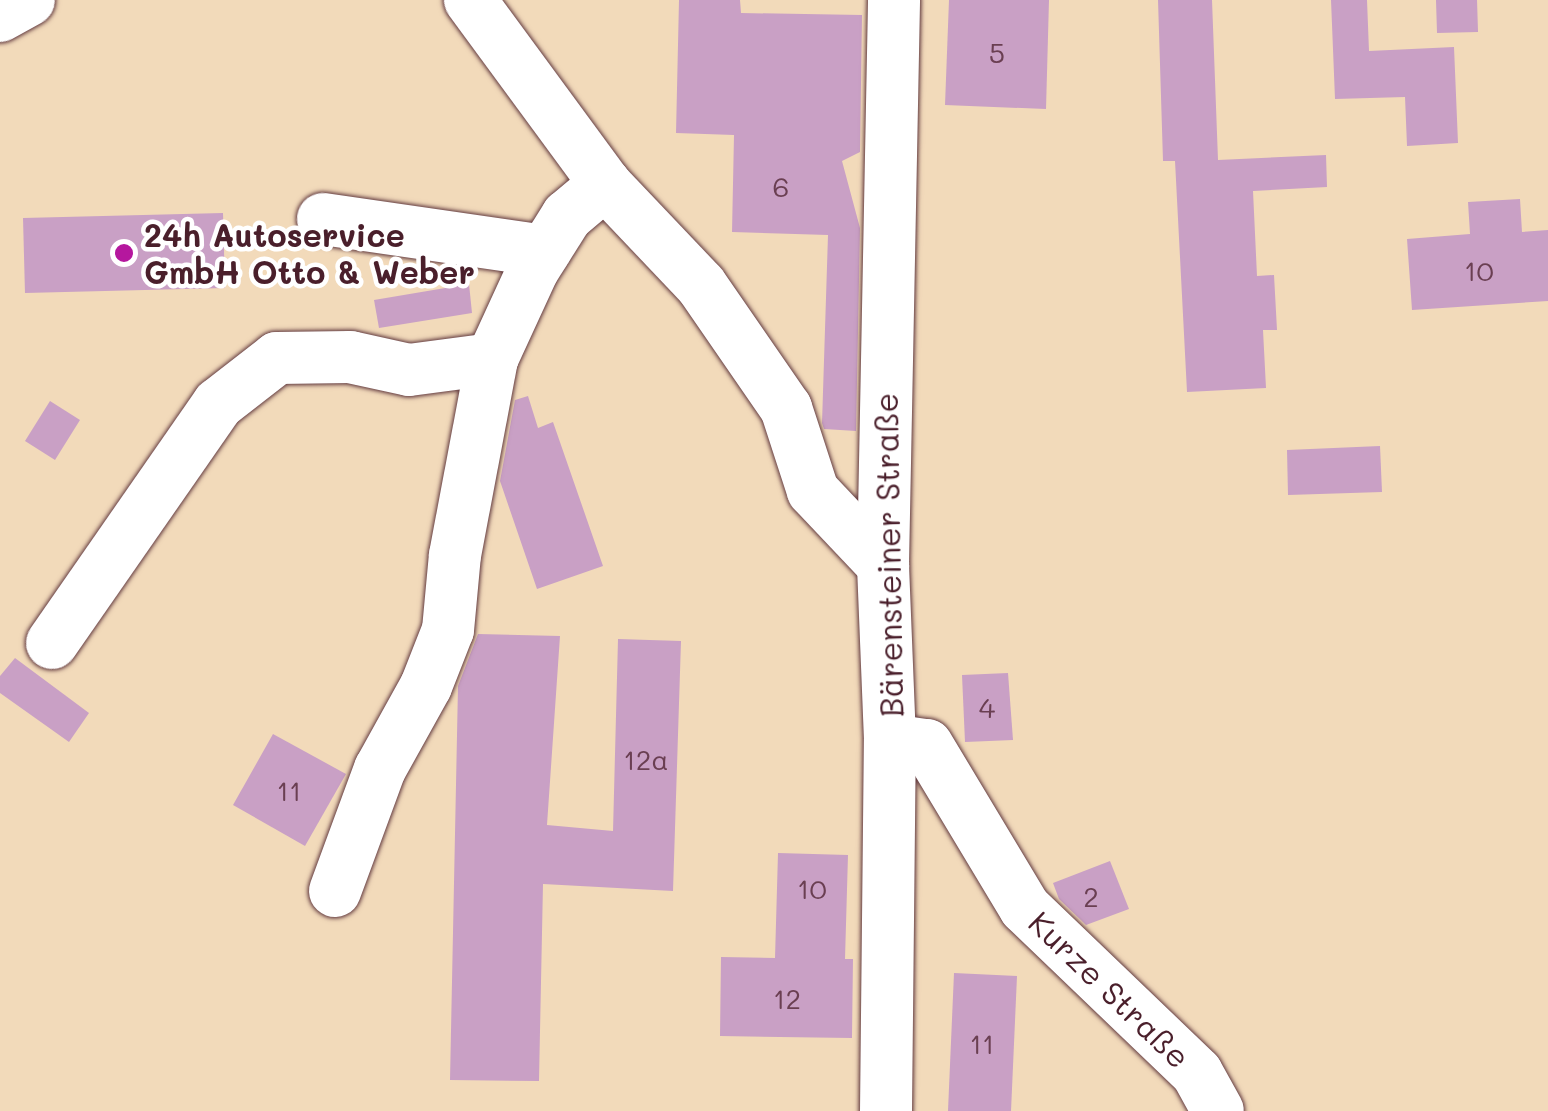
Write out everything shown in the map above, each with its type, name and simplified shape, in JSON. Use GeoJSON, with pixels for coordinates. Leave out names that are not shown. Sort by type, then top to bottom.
{"type":"FeatureCollection","features":[{"type":"Feature","properties":{"kind":"street"},"geometry":{"type":"LineString","coordinates":[[0,16],[28,0]]}},
{"type":"Feature","properties":{"kind":"street"},"geometry":{"type":"LineString","coordinates":[[470,0],[605,184],[701,284],[786,408],[812,492],[882,565]]}},
{"type":"Feature","properties":{"kind":"street","name":"Bärensteiner Straße"},"geometry":{"type":"LineString","coordinates":[[886,1111],[890,740],[882,565],[894,0]]}},
{"type":"Feature","properties":{"kind":"street"},"geometry":{"type":"LineString","coordinates":[[335,891],[380,769],[426,686],[448,630],[455,555],[492,360],[545,251],[567,216],[605,184]]}},
{"type":"Feature","properties":{"kind":"street"},"geometry":{"type":"LineString","coordinates":[[323,220],[545,251]]}},
{"type":"Feature","properties":{"kind":"street"},"geometry":{"type":"LineString","coordinates":[[52,644],[218,404],[277,358],[350,357],[409,370],[492,360]]}},
{"type":"Feature","properties":{"kind":"street","name":"Kurze Straße"},"geometry":{"type":"LineString","coordinates":[[890,740],[927,746],[1025,908],[1197,1073],[1218,1111]]}},
{"type":"Feature","properties":{"kind":"building"},"geometry":{"type":"Polygon","coordinates":[[[679,0],[740,0],[741,13],[862,15],[860,152],[842,161],[860,228],[856,431],[824,429],[822,423],[828,235],[732,232],[734,135],[676,133],[679,0]]]}},
{"type":"Feature","properties":{"kind":"building"},"geometry":{"type":"Polygon","coordinates":[[[949,0],[1049,0],[1046,109],[945,105],[949,0]]]}},
{"type":"Feature","properties":{"kind":"building"},"geometry":{"type":"Polygon","coordinates":[[[1158,0],[1212,0],[1218,160],[1326,155],[1327,187],[1253,191],[1257,276],[1274,275],[1277,330],[1263,330],[1266,388],[1187,392],[1175,161],[1163,161],[1158,0]]]}},
{"type":"Feature","properties":{"kind":"building"},"geometry":{"type":"Polygon","coordinates":[[[1331,0],[1367,0],[1369,51],[1454,47],[1458,143],[1407,146],[1405,97],[1335,99],[1331,0]]]}},
{"type":"Feature","properties":{"kind":"building"},"geometry":{"type":"Polygon","coordinates":[[[1436,0],[1477,0],[1478,32],[1437,33],[1436,0]]]}},
{"type":"Feature","properties":{"kind":"building"},"geometry":{"type":"Polygon","coordinates":[[[1520,199],[1522,232],[1548,230],[1548,301],[1412,310],[1407,239],[1470,234],[1468,202],[1520,199]]]}},
{"type":"Feature","properties":{"kind":"building","name":"24h Autoservice GmbH Otto & Weber"},"geometry":{"type":"Polygon","coordinates":[[[223,213],[225,288],[25,293],[23,218],[223,213]]]}},
{"type":"Feature","properties":{"kind":"building"},"geometry":{"type":"Polygon","coordinates":[[[469,284],[472,313],[379,328],[374,300],[469,284]]]}},
{"type":"Feature","properties":{"kind":"building"},"geometry":{"type":"Polygon","coordinates":[[[528,396],[538,428],[553,422],[603,566],[537,589],[500,481],[515,400],[528,396]]]}},
{"type":"Feature","properties":{"kind":"building"},"geometry":{"type":"Polygon","coordinates":[[[50,401],[80,420],[55,460],[25,441],[50,401]]]}},
{"type":"Feature","properties":{"kind":"building"},"geometry":{"type":"Polygon","coordinates":[[[1380,446],[1382,492],[1288,495],[1287,450],[1380,446]]]}},
{"type":"Feature","properties":{"kind":"building"},"geometry":{"type":"Polygon","coordinates":[[[478,634],[560,636],[547,825],[613,831],[618,639],[681,641],[673,891],[543,884],[539,1081],[450,1080],[458,686],[478,634]]]}},
{"type":"Feature","properties":{"kind":"building"},"geometry":{"type":"Polygon","coordinates":[[[15,658],[89,713],[69,742],[0,693],[0,676],[15,658]]]}},
{"type":"Feature","properties":{"kind":"building"},"geometry":{"type":"Polygon","coordinates":[[[1008,673],[1013,740],[965,742],[962,675],[1008,673]]]}},
{"type":"Feature","properties":{"kind":"building"},"geometry":{"type":"Polygon","coordinates":[[[273,734],[346,774],[305,846],[233,805],[273,734]]]}},
{"type":"Feature","properties":{"kind":"building"},"geometry":{"type":"Polygon","coordinates":[[[778,853],[848,855],[845,959],[853,959],[852,1038],[720,1036],[721,957],[775,958],[778,853]]]}},
{"type":"Feature","properties":{"kind":"building"},"geometry":{"type":"Polygon","coordinates":[[[1110,861],[1129,909],[1086,925],[1059,899],[1053,883],[1110,861]]]}},
{"type":"Feature","properties":{"kind":"building"},"geometry":{"type":"Polygon","coordinates":[[[954,973],[1017,976],[1011,1111],[948,1111],[954,973]]]}},
{"type":"Feature","properties":{"kind":"place","name":"24h Autoservice GmbH Otto & Weber"},"geometry":{"type":"Point","coordinates":[124,253]}}]}
